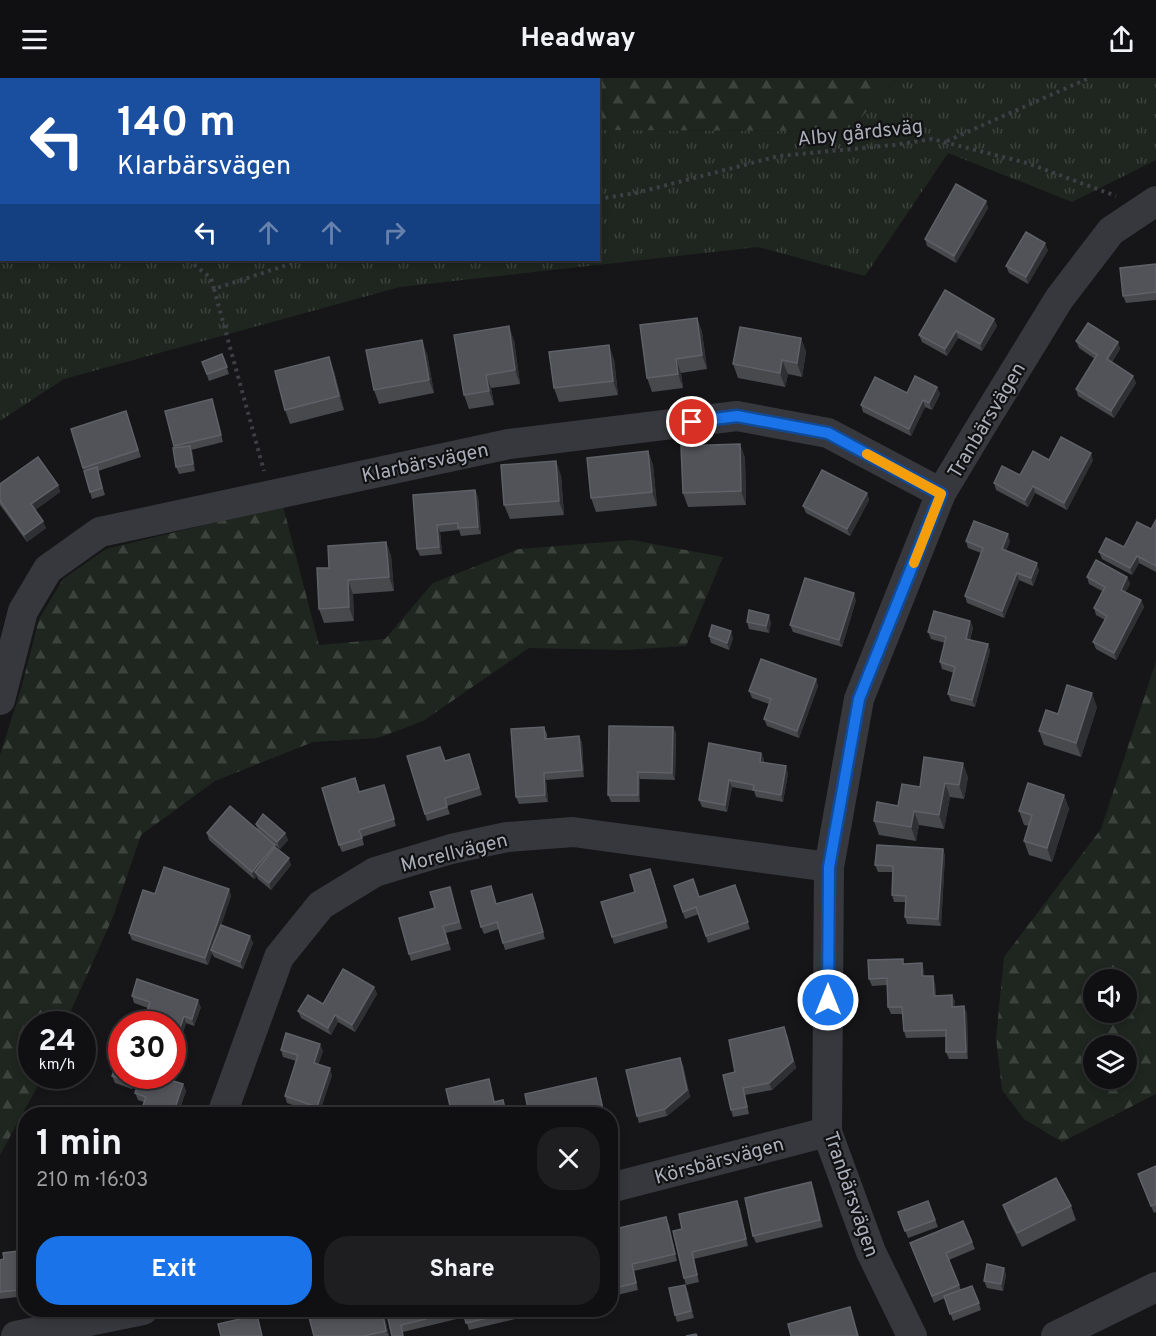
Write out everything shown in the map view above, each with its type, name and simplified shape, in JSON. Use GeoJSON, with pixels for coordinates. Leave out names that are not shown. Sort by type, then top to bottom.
{"type":"FeatureCollection","features":[{"type":"Feature","properties":{"kind":"street","name":"Tranbärsvägen"},"geometry":{"type":"LineString","coordinates":[[912,1336],[871,1252],[827,1132],[829,867],[859,699],[941,494],[1059,299],[1111,231],[1156,201]]}},
{"type":"Feature","properties":{"kind":"street","name":"Klarbärsvägen"},"geometry":{"type":"LineString","coordinates":[[0,700],[24,611],[48,569],[100,532],[509,444],[737,416],[828,433],[941,494]]}},
{"type":"Feature","properties":{"kind":"street","name":"Morellvägen"},"geometry":{"type":"LineString","coordinates":[[225,1107],[279,957],[321,905],[375,872],[451,849],[507,837],[573,832],[829,867]]}},
{"type":"Feature","properties":{"kind":"street","name":"Körsbärsvägen"},"geometry":{"type":"LineString","coordinates":[[618,1186],[827,1132]]}},
{"type":"Feature","properties":{"kind":"street"},"geometry":{"type":"LineString","coordinates":[[1056,1336],[1156,1287]]}},
{"type":"Feature","properties":{"kind":"street"},"geometry":{"type":"LineString","coordinates":[[16,1336],[109,1317]]}},
{"type":"Feature","properties":{"kind":"path"},"geometry":{"type":"LineString","coordinates":[[946,141],[1089,78]]}},
{"type":"Feature","properties":{"kind":"path","name":"Alby gårdsväg"},"geometry":{"type":"LineString","coordinates":[[600,199],[636,193],[780,156],[932,139],[1027,163],[1117,197],[1126,197]]}},
{"type":"Feature","properties":{"kind":"path"},"geometry":{"type":"LineString","coordinates":[[189,261],[211,278],[270,495]]}},
{"type":"Feature","properties":{"kind":"path"},"geometry":{"type":"LineString","coordinates":[[214,290],[299,261]]}},
{"type":"Feature","properties":{"kind":"green space"},"geometry":{"type":"Polygon","coordinates":[[[600,78],[897,78],[849,131],[600,130],[600,78]]]}},
{"type":"Feature","properties":{"kind":"green space"},"geometry":{"type":"Polygon","coordinates":[[[897,78],[1156,78],[1156,160],[1072,202],[948,153],[865,276],[758,247],[400,287],[64,379],[0,421],[0,261],[600,261],[600,130],[849,131],[897,78]]]}},
{"type":"Feature","properties":{"kind":"green space"},"geometry":{"type":"Polygon","coordinates":[[[283,506],[319,645],[385,639],[433,583],[519,549],[632,540],[723,557],[686,646],[625,650],[529,648],[423,721],[378,738],[313,742],[215,781],[141,835],[113,917],[71,1011],[18,1011],[18,1089],[36,1089],[26,1107],[18,1107],[18,1122],[0,1155],[0,755],[21,689],[39,619],[63,579],[106,549],[283,506]]]}},
{"type":"Feature","properties":{"kind":"green space"},"geometry":{"type":"Polygon","coordinates":[[[1156,661],[1156,1094],[1062,1142],[1024,1119],[1002,1090],[996,1038],[1004,957],[1101,829],[1156,661]]]}},
{"type":"Feature","properties":{"kind":"building"},"geometry":{"type":"Polygon","coordinates":[[[956,184],[986,201],[954,256],[925,239],[956,184]]]}},
{"type":"Feature","properties":{"kind":"building"},"geometry":{"type":"Polygon","coordinates":[[[1026,232],[1045,243],[1026,277],[1006,266],[1026,232]]]}},
{"type":"Feature","properties":{"kind":"building"},"geometry":{"type":"Polygon","coordinates":[[[1156,264],[1156,292],[1123,296],[1120,268],[1156,264]]]}},
{"type":"Feature","properties":{"kind":"building"},"geometry":{"type":"Polygon","coordinates":[[[945,290],[994,319],[980,344],[956,331],[945,349],[919,335],[945,290]]]}},
{"type":"Feature","properties":{"kind":"building"},"geometry":{"type":"Polygon","coordinates":[[[697,318],[702,355],[676,359],[678,374],[647,378],[640,325],[697,318]]]}},
{"type":"Feature","properties":{"kind":"building"},"geometry":{"type":"Polygon","coordinates":[[[1088,323],[1118,342],[1107,359],[1133,376],[1111,411],[1076,389],[1097,355],[1076,341],[1088,323]]]}},
{"type":"Feature","properties":{"kind":"building"},"geometry":{"type":"Polygon","coordinates":[[[509,326],[515,370],[486,375],[489,391],[464,395],[454,335],[509,326]]]}},
{"type":"Feature","properties":{"kind":"building"},"geometry":{"type":"Polygon","coordinates":[[[740,327],[801,338],[797,363],[782,360],[780,373],[733,364],[740,327]]]}},
{"type":"Feature","properties":{"kind":"building"},"geometry":{"type":"Polygon","coordinates":[[[422,340],[429,380],[374,390],[366,350],[422,340]]]}},
{"type":"Feature","properties":{"kind":"building"},"geometry":{"type":"Polygon","coordinates":[[[609,345],[613,381],[554,388],[549,352],[609,345]]]}},
{"type":"Feature","properties":{"kind":"building"},"geometry":{"type":"Polygon","coordinates":[[[222,354],[227,367],[207,374],[202,362],[222,354]]]}},
{"type":"Feature","properties":{"kind":"building"},"geometry":{"type":"Polygon","coordinates":[[[329,357],[339,396],[285,410],[275,371],[329,357]]]}},
{"type":"Feature","properties":{"kind":"building"},"geometry":{"type":"Polygon","coordinates":[[[915,376],[937,387],[929,403],[923,400],[909,429],[861,405],[875,377],[907,393],[915,376]]]}},
{"type":"Feature","properties":{"kind":"building"},"geometry":{"type":"Polygon","coordinates":[[[212,399],[221,435],[174,446],[165,411],[212,399]]]}},
{"type":"Feature","properties":{"kind":"building"},"geometry":{"type":"Polygon","coordinates":[[[126,411],[138,450],[83,468],[71,429],[126,411]]]}},
{"type":"Feature","properties":{"kind":"building"},"geometry":{"type":"Polygon","coordinates":[[[1061,437],[1091,453],[1064,503],[1033,486],[1025,500],[994,483],[1002,466],[1020,475],[1033,451],[1049,460],[1061,437]]]}},
{"type":"Feature","properties":{"kind":"building"},"geometry":{"type":"Polygon","coordinates":[[[740,444],[741,491],[683,493],[681,446],[740,444]]]}},
{"type":"Feature","properties":{"kind":"building"},"geometry":{"type":"Polygon","coordinates":[[[190,446],[193,464],[176,467],[173,448],[190,446]]]}},
{"type":"Feature","properties":{"kind":"building"},"geometry":{"type":"Polygon","coordinates":[[[648,451],[652,492],[591,498],[587,458],[648,451]]]}},
{"type":"Feature","properties":{"kind":"building"},"geometry":{"type":"Polygon","coordinates":[[[38,457],[58,485],[31,504],[43,521],[24,535],[0,501],[0,484],[38,457]]]}},
{"type":"Feature","properties":{"kind":"building"},"geometry":{"type":"Polygon","coordinates":[[[556,461],[559,501],[504,505],[501,465],[556,461]]]}},
{"type":"Feature","properties":{"kind":"building"},"geometry":{"type":"Polygon","coordinates":[[[97,467],[102,488],[90,492],[84,471],[97,467]]]}},
{"type":"Feature","properties":{"kind":"building"},"geometry":{"type":"Polygon","coordinates":[[[822,470],[867,493],[847,529],[803,506],[822,470]]]}},
{"type":"Feature","properties":{"kind":"building"},"geometry":{"type":"Polygon","coordinates":[[[475,490],[478,527],[458,528],[458,523],[437,525],[439,547],[417,549],[413,495],[475,490]]]}},
{"type":"Feature","properties":{"kind":"building"},"geometry":{"type":"Polygon","coordinates":[[[1156,520],[1156,566],[1137,556],[1130,568],[1099,552],[1106,538],[1124,547],[1137,522],[1151,529],[1156,520]]]}},
{"type":"Feature","properties":{"kind":"building"},"geometry":{"type":"Polygon","coordinates":[[[974,521],[1008,534],[1002,549],[1037,563],[1031,578],[1017,573],[1002,611],[965,596],[983,548],[966,541],[974,521]]]}},
{"type":"Feature","properties":{"kind":"building"},"geometry":{"type":"Polygon","coordinates":[[[386,542],[389,577],[348,580],[349,607],[319,609],[317,568],[329,568],[328,546],[386,542]]]}},
{"type":"Feature","properties":{"kind":"building"},"geometry":{"type":"Polygon","coordinates":[[[1096,560],[1127,577],[1121,590],[1141,600],[1114,653],[1093,642],[1107,616],[1094,608],[1105,587],[1087,577],[1096,560]]]}},
{"type":"Feature","properties":{"kind":"building"},"geometry":{"type":"Polygon","coordinates":[[[805,578],[854,593],[839,640],[790,625],[805,578]]]}},
{"type":"Feature","properties":{"kind":"building"},"geometry":{"type":"Polygon","coordinates":[[[749,610],[769,615],[766,626],[747,622],[749,610]]]}},
{"type":"Feature","properties":{"kind":"building"},"geometry":{"type":"Polygon","coordinates":[[[934,611],[970,621],[966,639],[988,644],[972,700],[948,694],[955,667],[940,662],[946,637],[928,632],[934,611]]]}},
{"type":"Feature","properties":{"kind":"building"},"geometry":{"type":"Polygon","coordinates":[[[712,625],[731,631],[727,643],[709,636],[712,625]]]}},
{"type":"Feature","properties":{"kind":"building"},"geometry":{"type":"Polygon","coordinates":[[[761,659],[816,679],[797,731],[764,719],[771,699],[749,691],[761,659]]]}},
{"type":"Feature","properties":{"kind":"building"},"geometry":{"type":"Polygon","coordinates":[[[1067,685],[1092,693],[1076,743],[1039,731],[1046,710],[1058,714],[1067,685]]]}},
{"type":"Feature","properties":{"kind":"building"},"geometry":{"type":"Polygon","coordinates":[[[609,726],[673,727],[672,773],[638,772],[638,795],[608,795],[609,726]]]}},
{"type":"Feature","properties":{"kind":"building"},"geometry":{"type":"Polygon","coordinates":[[[544,727],[545,739],[579,736],[582,770],[544,773],[545,795],[516,797],[511,729],[544,727]]]}},
{"type":"Feature","properties":{"kind":"building"},"geometry":{"type":"Polygon","coordinates":[[[709,743],[761,753],[760,762],[786,766],[781,795],[753,790],[754,785],[729,780],[725,805],[699,800],[709,743]]]}},
{"type":"Feature","properties":{"kind":"building"},"geometry":{"type":"Polygon","coordinates":[[[440,747],[445,761],[469,754],[479,788],[445,798],[447,807],[425,814],[407,756],[440,747]]]}},
{"type":"Feature","properties":{"kind":"building"},"geometry":{"type":"Polygon","coordinates":[[[924,757],[963,763],[959,785],[945,783],[939,815],[914,811],[911,827],[874,821],[877,802],[898,806],[902,784],[920,787],[924,757]]]}},
{"type":"Feature","properties":{"kind":"building"},"geometry":{"type":"Polygon","coordinates":[[[355,778],[359,792],[384,785],[394,819],[359,830],[362,838],[339,845],[322,788],[355,778]]]}},
{"type":"Feature","properties":{"kind":"building"},"geometry":{"type":"Polygon","coordinates":[[[1028,783],[1064,795],[1047,848],[1024,841],[1032,815],[1019,811],[1028,783]]]}},
{"type":"Feature","properties":{"kind":"building"},"geometry":{"type":"Polygon","coordinates":[[[230,806],[275,845],[252,872],[207,833],[230,806]]]}},
{"type":"Feature","properties":{"kind":"building"},"geometry":{"type":"Polygon","coordinates":[[[263,814],[285,833],[277,842],[256,824],[263,814]]]}},
{"type":"Feature","properties":{"kind":"building"},"geometry":{"type":"Polygon","coordinates":[[[877,845],[943,849],[938,919],[905,917],[906,896],[892,895],[893,866],[875,865],[877,845]]]}},
{"type":"Feature","properties":{"kind":"building"},"geometry":{"type":"Polygon","coordinates":[[[275,847],[289,858],[269,883],[255,872],[275,847]]]}},
{"type":"Feature","properties":{"kind":"building"},"geometry":{"type":"Polygon","coordinates":[[[164,867],[229,889],[205,958],[129,933],[143,890],[155,894],[164,867]]]}},
{"type":"Feature","properties":{"kind":"building"},"geometry":{"type":"Polygon","coordinates":[[[650,869],[666,921],[612,937],[601,902],[635,892],[630,875],[650,869]]]}},
{"type":"Feature","properties":{"kind":"building"},"geometry":{"type":"Polygon","coordinates":[[[693,879],[699,897],[735,885],[748,922],[706,936],[696,907],[683,912],[674,886],[693,879]]]}},
{"type":"Feature","properties":{"kind":"building"},"geometry":{"type":"Polygon","coordinates":[[[491,886],[496,904],[532,894],[543,932],[503,943],[497,922],[481,927],[471,891],[491,886]]]}},
{"type":"Feature","properties":{"kind":"building"},"geometry":{"type":"Polygon","coordinates":[[[450,887],[459,922],[443,926],[448,943],[409,954],[399,918],[435,908],[430,892],[450,887]]]}},
{"type":"Feature","properties":{"kind":"building"},"geometry":{"type":"Polygon","coordinates":[[[221,925],[250,936],[240,962],[211,950],[221,925]]]}},
{"type":"Feature","properties":{"kind":"building"},"geometry":{"type":"Polygon","coordinates":[[[903,959],[903,964],[922,963],[922,976],[933,976],[934,996],[952,995],[952,1007],[964,1006],[966,1052],[946,1052],[946,1030],[904,1031],[902,1007],[888,1007],[887,978],[869,979],[868,960],[903,959]]]}},
{"type":"Feature","properties":{"kind":"building"},"geometry":{"type":"Polygon","coordinates":[[[343,969],[374,987],[352,1025],[335,1015],[328,1028],[298,1011],[308,995],[323,1004],[343,969]]]}},
{"type":"Feature","properties":{"kind":"building"},"geometry":{"type":"Polygon","coordinates":[[[137,979],[198,1000],[192,1019],[186,1017],[186,1011],[147,1011],[150,1002],[132,996],[137,979]]]}},
{"type":"Feature","properties":{"kind":"building"},"geometry":{"type":"Polygon","coordinates":[[[784,1027],[793,1061],[769,1083],[743,1088],[747,1107],[731,1110],[723,1075],[735,1072],[729,1040],[784,1027]]]}},
{"type":"Feature","properties":{"kind":"building"},"geometry":{"type":"Polygon","coordinates":[[[286,1033],[320,1044],[314,1063],[330,1068],[317,1107],[285,1096],[298,1055],[281,1050],[286,1033]]]}},
{"type":"Feature","properties":{"kind":"building"},"geometry":{"type":"Polygon","coordinates":[[[680,1058],[687,1090],[665,1109],[637,1116],[626,1070],[680,1058]]]}},
{"type":"Feature","properties":{"kind":"building"},"geometry":{"type":"Polygon","coordinates":[[[596,1078],[602,1107],[528,1107],[525,1094],[596,1078]]]}},
{"type":"Feature","properties":{"kind":"building"},"geometry":{"type":"Polygon","coordinates":[[[489,1079],[494,1102],[503,1100],[504,1107],[450,1107],[446,1089],[489,1079]]]}},
{"type":"Feature","properties":{"kind":"building"},"geometry":{"type":"Polygon","coordinates":[[[136,1089],[181,1089],[175,1107],[142,1107],[146,1097],[135,1093],[136,1089]]]}},
{"type":"Feature","properties":{"kind":"building"},"geometry":{"type":"Polygon","coordinates":[[[1156,1166],[1156,1204],[1151,1206],[1138,1174],[1156,1166]]]}},
{"type":"Feature","properties":{"kind":"building"},"geometry":{"type":"Polygon","coordinates":[[[1056,1178],[1071,1206],[1017,1233],[1003,1205],[1056,1178]]]}},
{"type":"Feature","properties":{"kind":"building"},"geometry":{"type":"Polygon","coordinates":[[[811,1182],[820,1220],[753,1236],[745,1198],[811,1182]]]}},
{"type":"Feature","properties":{"kind":"building"},"geometry":{"type":"Polygon","coordinates":[[[737,1201],[746,1239],[692,1252],[697,1275],[684,1278],[673,1231],[682,1229],[679,1214],[737,1201]]]}},
{"type":"Feature","properties":{"kind":"building"},"geometry":{"type":"Polygon","coordinates":[[[928,1201],[935,1220],[905,1231],[898,1212],[928,1201]]]}},
{"type":"Feature","properties":{"kind":"building"},"geometry":{"type":"Polygon","coordinates":[[[666,1217],[675,1254],[632,1264],[636,1283],[618,1287],[618,1228],[666,1217]]]}},
{"type":"Feature","properties":{"kind":"building"},"geometry":{"type":"Polygon","coordinates":[[[963,1221],[972,1242],[946,1253],[959,1285],[932,1296],[910,1243],[963,1221]]]}},
{"type":"Feature","properties":{"kind":"building"},"geometry":{"type":"Polygon","coordinates":[[[18,1251],[18,1290],[0,1292],[0,1260],[4,1259],[3,1253],[18,1251]]]}},
{"type":"Feature","properties":{"kind":"building"},"geometry":{"type":"Polygon","coordinates":[[[987,1264],[1004,1268],[1001,1284],[984,1281],[987,1264]]]}},
{"type":"Feature","properties":{"kind":"building"},"geometry":{"type":"Polygon","coordinates":[[[685,1285],[691,1311],[675,1315],[669,1288],[685,1285]]]}},
{"type":"Feature","properties":{"kind":"building"},"geometry":{"type":"Polygon","coordinates":[[[972,1286],[979,1303],[950,1314],[944,1296],[972,1286]]]}},
{"type":"Feature","properties":{"kind":"building"},"geometry":{"type":"Polygon","coordinates":[[[850,1307],[858,1336],[791,1336],[788,1324],[850,1307]]]}},
{"type":"Feature","properties":{"kind":"building"},"geometry":{"type":"Polygon","coordinates":[[[257,1317],[262,1336],[221,1336],[218,1324],[257,1317]]]}},
{"type":"Feature","properties":{"kind":"building"},"geometry":{"type":"Polygon","coordinates":[[[309,1317],[383,1317],[386,1331],[364,1336],[314,1336],[309,1317]]]}},
{"type":"Feature","properties":{"kind":"building"},"geometry":{"type":"Polygon","coordinates":[[[388,1317],[434,1317],[401,1325],[403,1336],[392,1336],[388,1317]]]}},
{"type":"Feature","properties":{"kind":"building"},"geometry":{"type":"Polygon","coordinates":[[[465,1317],[492,1317],[466,1323],[465,1317]]]}},
{"type":"Feature","properties":{"kind":"slow traffic"},"geometry":{"type":"LineString","coordinates":[[867,454],[941,494],[914,563]]}},
{"type":"Feature","properties":{"kind":"route"},"geometry":{"type":"LineString","coordinates":[[692,422],[737,416],[828,433],[941,494],[859,699],[829,867],[828,1000]]}}]}
